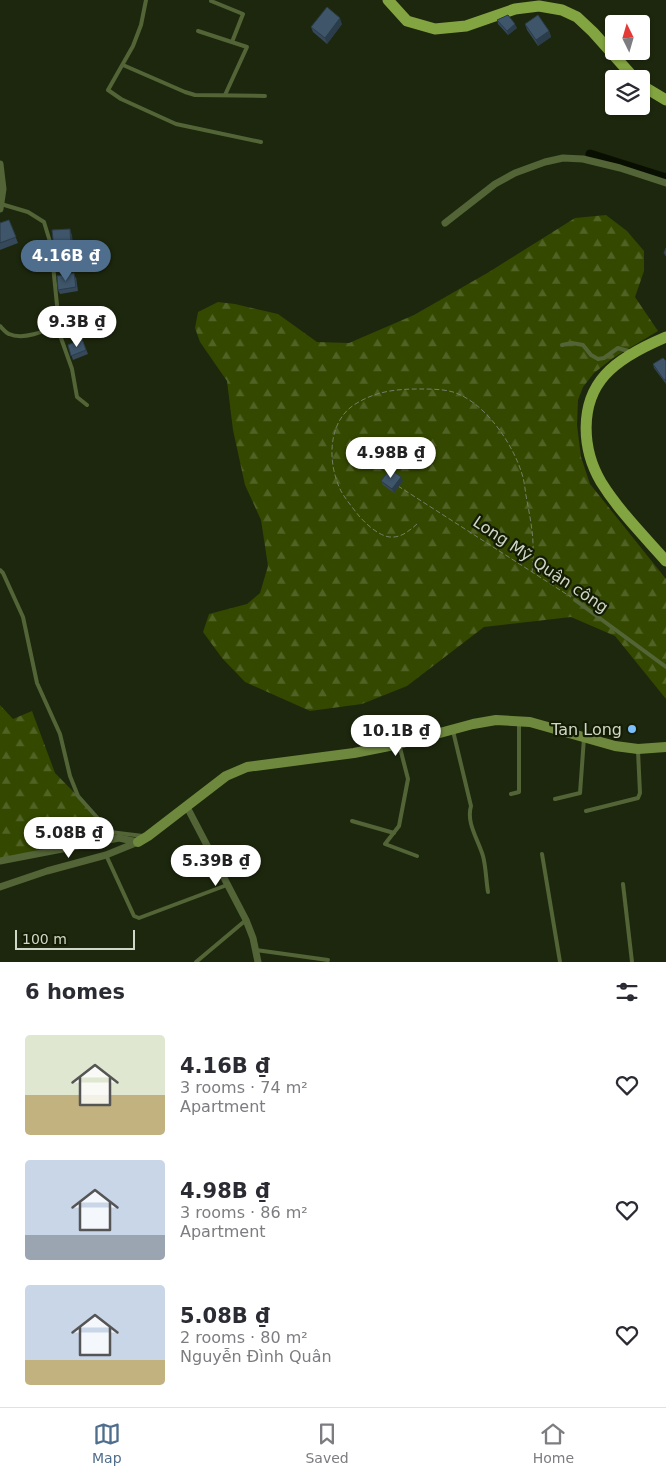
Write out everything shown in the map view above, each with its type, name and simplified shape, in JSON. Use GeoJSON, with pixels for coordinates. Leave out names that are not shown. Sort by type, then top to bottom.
{"type":"FeatureCollection","features":[{"type":"Feature","properties":{"kind":"main road"},"geometry":{"type":"LineString","coordinates":[[388,0],[407,21],[435,29],[466,26],[515,8],[561,5],[577,17],[627,70]]}},
{"type":"Feature","properties":{"kind":"main road"},"geometry":{"type":"LineString","coordinates":[[650,90],[666,100]]}},
{"type":"Feature","properties":{"kind":"main road"},"geometry":{"type":"LineString","coordinates":[[666,337],[633,353],[606,374],[596,388],[588,406],[586,421],[587,445],[601,481],[666,561]]}},
{"type":"Feature","properties":{"kind":"street"},"geometry":{"type":"LineString","coordinates":[[445,223],[495,184],[515,173],[545,162],[563,158],[583,159],[620,168],[666,183]]}},
{"type":"Feature","properties":{"kind":"street"},"geometry":{"type":"LineString","coordinates":[[0,164],[3,189],[1,206]]}},
{"type":"Feature","properties":{"kind":"street"},"geometry":{"type":"LineString","coordinates":[[0,887],[47,871],[106,855],[138,842],[226,776],[247,767],[354,753],[496,720],[530,722],[615,746],[638,749],[666,747]]}},
{"type":"Feature","properties":{"kind":"street"},"geometry":{"type":"LineString","coordinates":[[187,807],[246,920],[258,962]]}},
{"type":"Feature","properties":{"kind":"street"},"geometry":{"type":"LineString","coordinates":[[0,861],[119,838],[138,842]]}},
{"type":"Feature","properties":{"kind":"lane"},"geometry":{"type":"LineString","coordinates":[[146,0],[136,39],[108,90],[176,124],[261,142]]}},
{"type":"Feature","properties":{"kind":"lane"},"geometry":{"type":"LineString","coordinates":[[211,1],[243,14],[232,42]]}},
{"type":"Feature","properties":{"kind":"lane"},"geometry":{"type":"LineString","coordinates":[[198,31],[246,47],[225,95]]}},
{"type":"Feature","properties":{"kind":"lane"},"geometry":{"type":"LineString","coordinates":[[122,65],[195,95],[265,96]]}},
{"type":"Feature","properties":{"kind":"lane"},"geometry":{"type":"LineString","coordinates":[[1,206],[28,212],[44,222],[51,245],[57,305],[56,324],[72,368],[77,396],[87,405]]}},
{"type":"Feature","properties":{"kind":"lane"},"geometry":{"type":"LineString","coordinates":[[0,326],[9,334],[20,335],[37,334],[56,324]]}},
{"type":"Feature","properties":{"kind":"lane"},"geometry":{"type":"LineString","coordinates":[[562,345],[583,345],[592,355],[598,358],[604,358],[618,348],[633,353]]}},
{"type":"Feature","properties":{"kind":"lane"},"geometry":{"type":"LineString","coordinates":[[0,570],[23,617],[37,683],[60,734],[70,776],[78,796],[110,832],[148,836]]}},
{"type":"Feature","properties":{"kind":"lane","name":"Long Mỹ Quận công"},"geometry":{"type":"LineString","coordinates":[[575,600],[666,667]]}},
{"type":"Feature","properties":{"kind":"lane"},"geometry":{"type":"LineString","coordinates":[[511,794],[519,792],[519,720]]}},
{"type":"Feature","properties":{"kind":"lane"},"geometry":{"type":"LineString","coordinates":[[452,729],[471,806],[469,814],[471,825],[483,858],[488,892]]}},
{"type":"Feature","properties":{"kind":"lane"},"geometry":{"type":"LineString","coordinates":[[555,799],[580,793],[584,738]]}},
{"type":"Feature","properties":{"kind":"lane"},"geometry":{"type":"LineString","coordinates":[[399,744],[408,779],[399,826],[385,844],[417,856]]}},
{"type":"Feature","properties":{"kind":"lane"},"geometry":{"type":"LineString","coordinates":[[586,811],[638,798],[640,793],[638,749]]}},
{"type":"Feature","properties":{"kind":"lane"},"geometry":{"type":"LineString","coordinates":[[352,821],[394,833]]}},
{"type":"Feature","properties":{"kind":"lane"},"geometry":{"type":"LineString","coordinates":[[542,854],[560,962]]}},
{"type":"Feature","properties":{"kind":"lane"},"geometry":{"type":"LineString","coordinates":[[106,855],[134,916],[139,918],[228,885]]}},
{"type":"Feature","properties":{"kind":"lane"},"geometry":{"type":"LineString","coordinates":[[623,884],[632,962]]}},
{"type":"Feature","properties":{"kind":"lane"},"geometry":{"type":"LineString","coordinates":[[196,962],[246,920]]}},
{"type":"Feature","properties":{"kind":"lane"},"geometry":{"type":"LineString","coordinates":[[256,950],[328,960]]}},
{"type":"Feature","properties":{"kind":"path"},"geometry":{"type":"LineString","coordinates":[[417,524],[407,533],[390,537],[374,530],[351,506],[341,491],[336,476],[332,460],[332,446],[336,428],[344,414],[355,404],[375,393],[398,389],[426,389],[453,392],[474,404],[492,420],[509,445],[522,474],[533,536],[532,572]]}},
{"type":"Feature","properties":{"kind":"path","name":"Long Mỹ Quận công"},"geometry":{"type":"LineString","coordinates":[[398,486],[575,600]]}},
{"type":"Feature","properties":{"kind":"green space"},"geometry":{"type":"Polygon","coordinates":[[[606,215],[627,231],[644,251],[644,271],[635,297],[658,331],[613,358],[594,373],[583,387],[578,400],[577,425],[581,457],[590,484],[666,579],[666,699],[615,636],[571,617],[484,627],[407,686],[362,704],[310,711],[245,682],[222,658],[203,632],[209,614],[247,604],[260,593],[268,566],[261,520],[245,485],[233,430],[227,381],[200,342],[195,328],[198,312],[218,302],[235,304],[278,314],[317,342],[349,343],[414,315],[489,272],[575,218],[606,215]]]}},
{"type":"Feature","properties":{"kind":"green space"},"geometry":{"type":"Polygon","coordinates":[[[0,705],[13,719],[32,711],[55,773],[119,838],[0,859],[0,705]]]}},
{"type":"Feature","properties":{"kind":"building"},"geometry":{"type":"Polygon","coordinates":[[[327,7],[340,18],[325,38],[311,27],[327,7]]]}},
{"type":"Feature","properties":{"kind":"building"},"geometry":{"type":"Polygon","coordinates":[[[508,15],[515,24],[507,31],[497,20],[508,15]]]}},
{"type":"Feature","properties":{"kind":"building"},"geometry":{"type":"Polygon","coordinates":[[[538,15],[549,31],[536,40],[525,24],[538,15]]]}},
{"type":"Feature","properties":{"kind":"building"},"geometry":{"type":"Polygon","coordinates":[[[9,220],[16,237],[0,243],[0,223],[9,220]]]}},
{"type":"Feature","properties":{"kind":"building"},"geometry":{"type":"Polygon","coordinates":[[[70,229],[71,247],[54,249],[52,230],[70,229]]]}},
{"type":"Feature","properties":{"kind":"building"},"geometry":{"type":"Polygon","coordinates":[[[74,273],[76,287],[58,290],[57,276],[74,273]]]}},
{"type":"Feature","properties":{"kind":"building"},"geometry":{"type":"Polygon","coordinates":[[[82,339],[86,350],[71,356],[68,345],[82,339]]]}},
{"type":"Feature","properties":{"kind":"building"},"geometry":{"type":"Polygon","coordinates":[[[663,358],[666,361],[666,379],[664,380],[653,364],[663,358]]]}},
{"type":"Feature","properties":{"kind":"building"},"geometry":{"type":"Polygon","coordinates":[[[390,469],[401,477],[392,489],[381,481],[390,469]]]}},
{"type":"Feature","properties":{"kind":"waterway"},"geometry":{"type":"LineString","coordinates":[[590,154],[666,178]]}},
{"type":"Feature","properties":{"kind":"place","name":"Tan Long"},"geometry":{"type":"Point","coordinates":[632,729]}}]}
